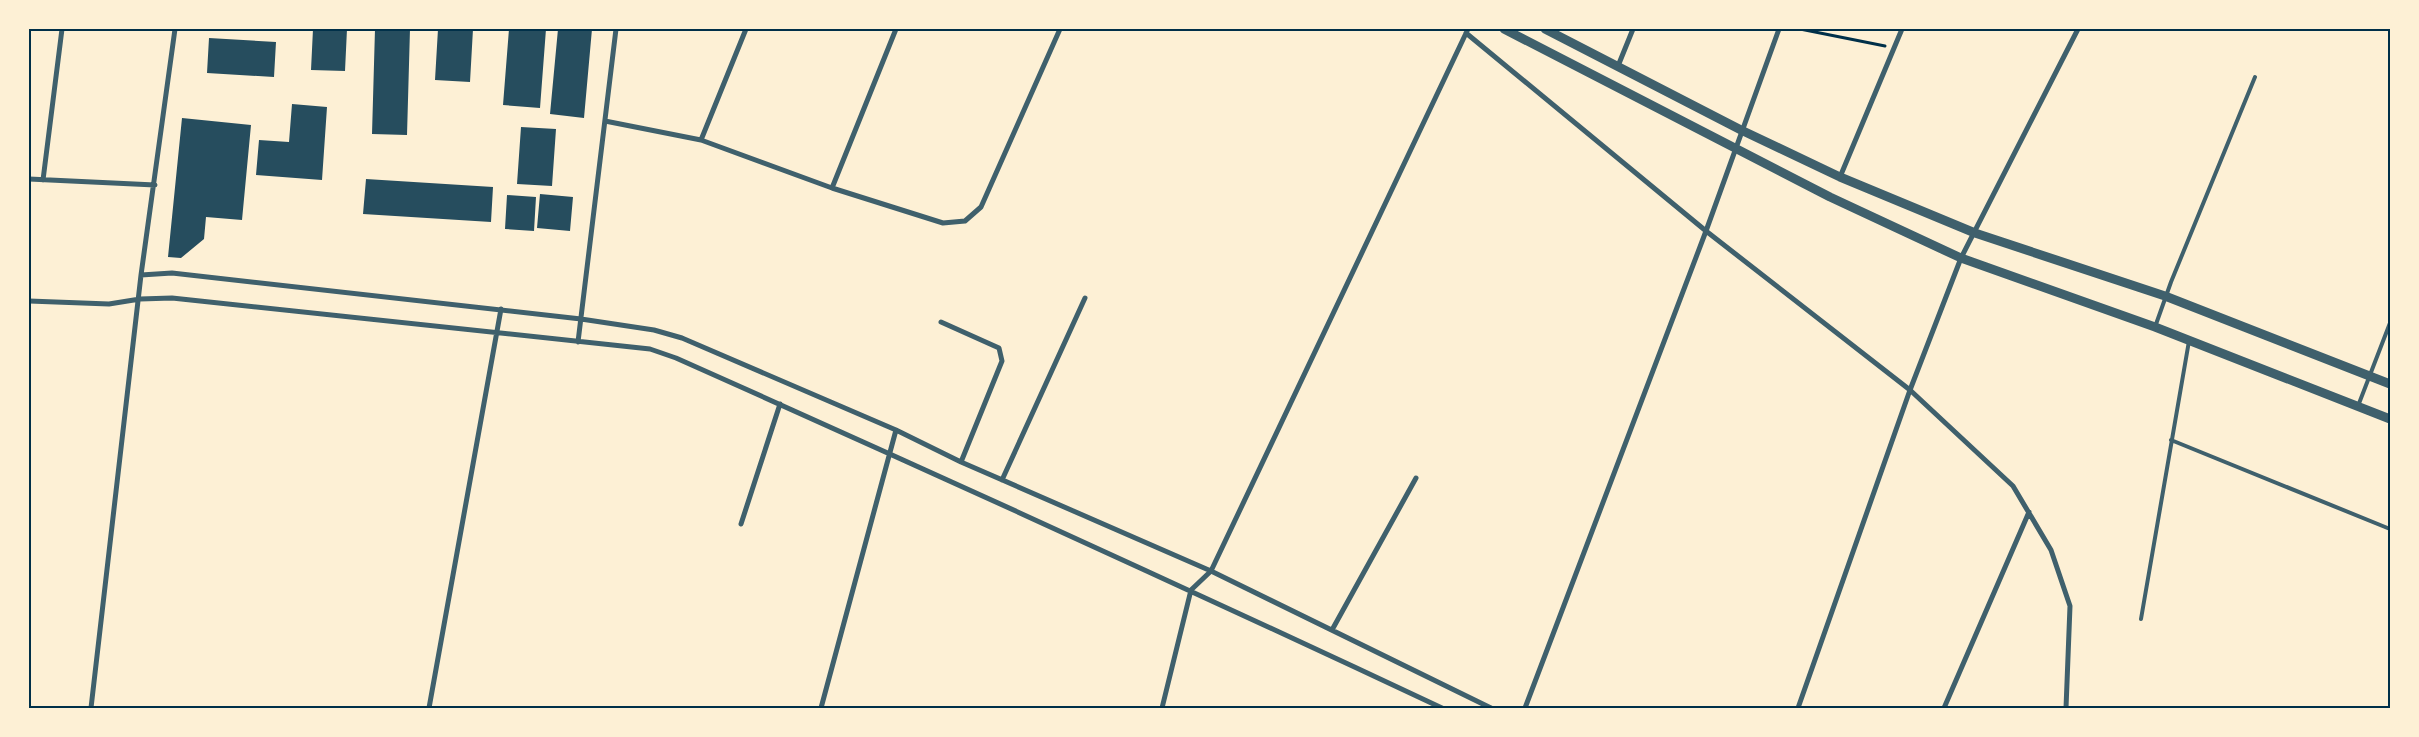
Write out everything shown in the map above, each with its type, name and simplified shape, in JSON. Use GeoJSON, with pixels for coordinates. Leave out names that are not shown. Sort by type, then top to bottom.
{"type":"FeatureCollection","features":[{"type":"Feature","properties":{"kind":"street"},"geometry":{"type":"LineString","coordinates":[[43,180],[62,29]]}},
{"type":"Feature","properties":{"kind":"street"},"geometry":{"type":"LineString","coordinates":[[91,708],[140,299],[141,275],[155,185],[175,29]]}},
{"type":"Feature","properties":{"kind":"street"},"geometry":{"type":"LineString","coordinates":[[578,342],[616,29]]}},
{"type":"Feature","properties":{"kind":"street"},"geometry":{"type":"LineString","coordinates":[[701,140],[746,29]]}},
{"type":"Feature","properties":{"kind":"street"},"geometry":{"type":"LineString","coordinates":[[832,188],[896,29]]}},
{"type":"Feature","properties":{"kind":"street"},"geometry":{"type":"LineString","coordinates":[[605,121],[701,140],[832,188],[943,223],[965,221],[981,207],[1060,29]]}},
{"type":"Feature","properties":{"kind":"street"},"geometry":{"type":"LineString","coordinates":[[1504,29],[1830,197],[1961,258],[2155,327],[2390,419]]}},
{"type":"Feature","properties":{"kind":"street"},"geometry":{"type":"LineString","coordinates":[[1545,29],[1741,130],[1840,177],[1975,233],[2165,296],[2390,384]]}},
{"type":"Feature","properties":{"kind":"street"},"geometry":{"type":"LineString","coordinates":[[1618,66],[1633,29]]}},
{"type":"Feature","properties":{"kind":"street"},"geometry":{"type":"LineString","coordinates":[[1525,708],[1706,231],[1779,29]]}},
{"type":"Feature","properties":{"kind":"street"},"geometry":{"type":"LineString","coordinates":[[1840,177],[1902,29]]}},
{"type":"Feature","properties":{"kind":"street"},"geometry":{"type":"LineString","coordinates":[[1798,708],[1910,390],[1961,258],[2078,29]]}},
{"type":"Feature","properties":{"kind":"street"},"geometry":{"type":"LineString","coordinates":[[1162,708],[1191,590],[1211,571],[1468,31],[1706,231],[1910,390],[2013,486],[2052,550],[2070,606],[2066,708]]}},
{"type":"Feature","properties":{"kind":"street"},"geometry":{"type":"LineString","coordinates":[[29,179],[155,185]]}},
{"type":"Feature","properties":{"kind":"street"},"geometry":{"type":"LineString","coordinates":[[141,275],[172,273],[501,309],[654,330],[682,338],[896,430],[961,462],[1211,571],[1491,708]]}},
{"type":"Feature","properties":{"kind":"street"},"geometry":{"type":"LineString","coordinates":[[29,301],[108,304],[140,299],[172,298],[650,350],[676,358],[890,453],[1191,590],[1442,708]]}},
{"type":"Feature","properties":{"kind":"street"},"geometry":{"type":"LineString","coordinates":[[1002,480],[1085,298]]}},
{"type":"Feature","properties":{"kind":"street"},"geometry":{"type":"LineString","coordinates":[[429,708],[501,309]]}},
{"type":"Feature","properties":{"kind":"street"},"geometry":{"type":"LineString","coordinates":[[941,322],[999,348],[1002,362],[961,462]]}},
{"type":"Feature","properties":{"kind":"street"},"geometry":{"type":"LineString","coordinates":[[741,524],[780,404]]}},
{"type":"Feature","properties":{"kind":"street"},"geometry":{"type":"LineString","coordinates":[[821,708],[896,430]]}},
{"type":"Feature","properties":{"kind":"street"},"geometry":{"type":"LineString","coordinates":[[1332,630],[1416,478]]}},
{"type":"Feature","properties":{"kind":"street"},"geometry":{"type":"LineString","coordinates":[[1944,708],[2029,512]]}},
{"type":"Feature","properties":{"kind":"lane"},"geometry":{"type":"LineString","coordinates":[[2155,327],[2165,296],[2255,77]]}},
{"type":"Feature","properties":{"kind":"lane"},"geometry":{"type":"LineString","coordinates":[[2358,406],[2390,323]]}},
{"type":"Feature","properties":{"kind":"lane"},"geometry":{"type":"LineString","coordinates":[[2141,619],[2189,340]]}},
{"type":"Feature","properties":{"kind":"lane"},"geometry":{"type":"LineString","coordinates":[[2171,440],[2390,529]]}},
{"type":"Feature","properties":{"kind":"path"},"geometry":{"type":"LineString","coordinates":[[1800,29],[1895,48]]}},
{"type":"Feature","properties":{"kind":"building"},"geometry":{"type":"Polygon","coordinates":[[[313,29],[347,29],[345,71],[311,70],[313,29]]]}},
{"type":"Feature","properties":{"kind":"building"},"geometry":{"type":"Polygon","coordinates":[[[375,29],[410,29],[407,135],[372,134],[375,29]]]}},
{"type":"Feature","properties":{"kind":"building"},"geometry":{"type":"Polygon","coordinates":[[[438,29],[473,29],[470,82],[435,80],[438,29]]]}},
{"type":"Feature","properties":{"kind":"building"},"geometry":{"type":"Polygon","coordinates":[[[509,29],[546,29],[540,108],[503,105],[509,29]]]}},
{"type":"Feature","properties":{"kind":"building"},"geometry":{"type":"Polygon","coordinates":[[[558,29],[592,29],[584,118],[550,114],[558,29]]]}},
{"type":"Feature","properties":{"kind":"building"},"geometry":{"type":"Polygon","coordinates":[[[209,38],[276,42],[274,77],[207,73],[209,38]]]}},
{"type":"Feature","properties":{"kind":"building"},"geometry":{"type":"Polygon","coordinates":[[[292,104],[327,107],[322,180],[256,175],[259,140],[289,142],[292,104]]]}},
{"type":"Feature","properties":{"kind":"building"},"geometry":{"type":"Polygon","coordinates":[[[182,118],[251,125],[242,220],[206,217],[204,239],[181,258],[168,257],[182,118]]]}},
{"type":"Feature","properties":{"kind":"building"},"geometry":{"type":"Polygon","coordinates":[[[521,127],[556,129],[552,186],[517,184],[521,127]]]}},
{"type":"Feature","properties":{"kind":"building"},"geometry":{"type":"Polygon","coordinates":[[[366,179],[493,187],[491,222],[363,214],[366,179]]]}},
{"type":"Feature","properties":{"kind":"building"},"geometry":{"type":"Polygon","coordinates":[[[540,194],[573,197],[570,231],[537,228],[540,194]]]}},
{"type":"Feature","properties":{"kind":"building"},"geometry":{"type":"Polygon","coordinates":[[[507,195],[536,197],[534,231],[505,229],[507,195]]]}}]}
